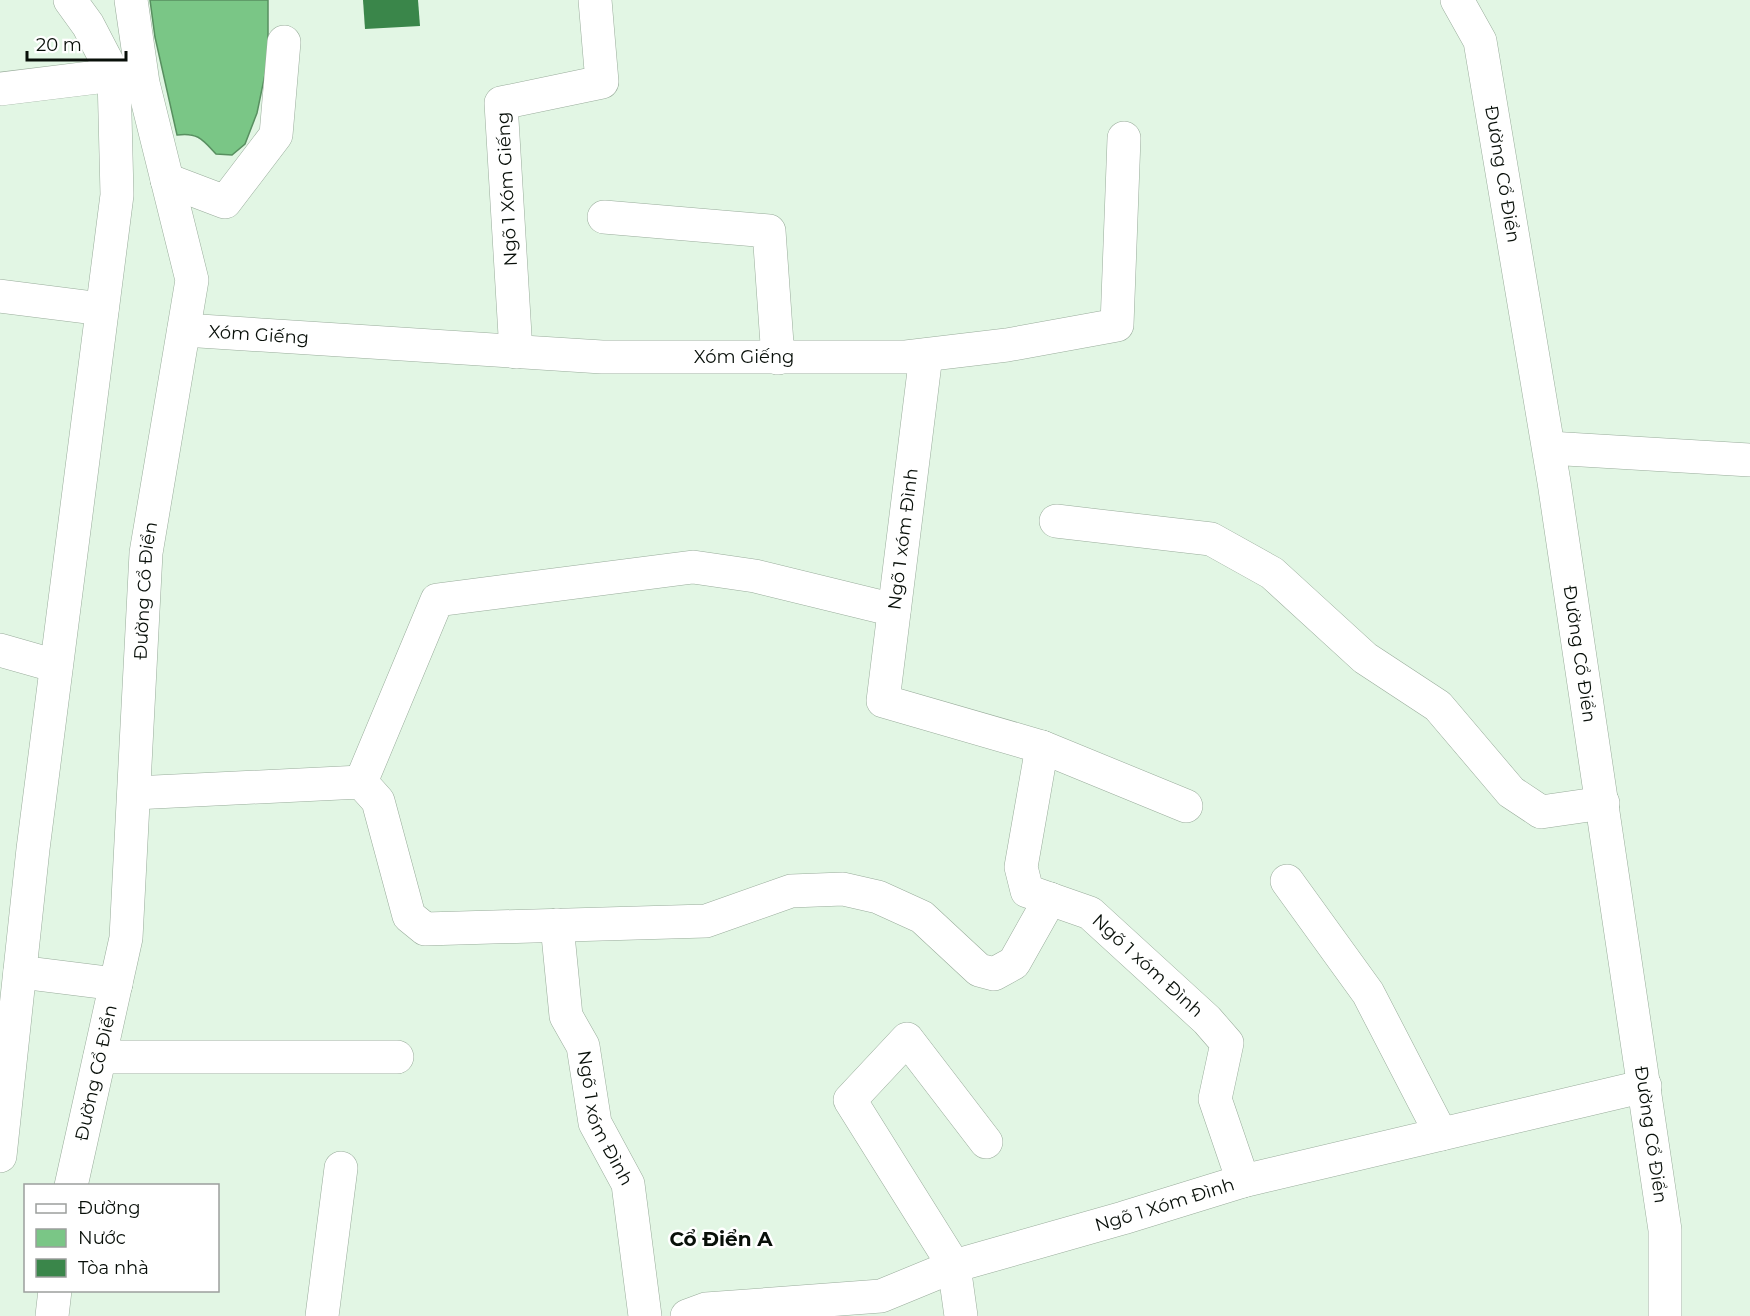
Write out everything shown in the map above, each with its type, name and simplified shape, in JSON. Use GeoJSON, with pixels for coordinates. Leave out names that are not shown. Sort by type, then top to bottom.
{"type":"FeatureCollection","features":[{"type":"Feature","properties":{"kind":"street"},"geometry":{"type":"LineString","coordinates":[[0,1156],[5,1054],[20,972],[117,195],[128,79],[70,0]]}},
{"type":"Feature","properties":{"kind":"street","name":"Đường Cổ Điển"},"geometry":{"type":"LineString","coordinates":[[71,1184],[126,938],[146,553],[192,280],[167,180],[128,79],[131,0]]}},
{"type":"Feature","properties":{"kind":"street","name":"Ngõ 1 Xóm Giếng"},"geometry":{"type":"LineString","coordinates":[[516,352],[501,103],[602,82],[595,0]]}},
{"type":"Feature","properties":{"kind":"street","name":"Đường Cổ Điển"},"geometry":{"type":"LineString","coordinates":[[1457,0],[1480,41],[1549,448],[1665,1230],[1665,1316]]}},
{"type":"Feature","properties":{"kind":"street"},"geometry":{"type":"LineString","coordinates":[[167,180],[225,202],[276,135],[284,42]]}},
{"type":"Feature","properties":{"kind":"street"},"geometry":{"type":"LineString","coordinates":[[0,89],[128,79]]}},
{"type":"Feature","properties":{"kind":"street","name":"Xóm Giếng"},"geometry":{"type":"LineString","coordinates":[[183,330],[602,357],[778,358],[906,357],[1007,345],[1116,325],[1124,138]]}},
{"type":"Feature","properties":{"kind":"street"},"geometry":{"type":"LineString","coordinates":[[604,217],[769,231],[778,358]]}},
{"type":"Feature","properties":{"kind":"street"},"geometry":{"type":"LineString","coordinates":[[0,296],[102,309]]}},
{"type":"Feature","properties":{"kind":"street","name":"Ngõ 1 xóm Đình"},"geometry":{"type":"LineString","coordinates":[[926,355],[883,701],[1042,747],[1186,806]]}},
{"type":"Feature","properties":{"kind":"street"},"geometry":{"type":"LineString","coordinates":[[1549,448],[1750,460]]}},
{"type":"Feature","properties":{"kind":"street"},"geometry":{"type":"LineString","coordinates":[[1056,521],[1211,539],[1272,573],[1365,658],[1438,706],[1511,792],[1541,812],[1602,803]]}},
{"type":"Feature","properties":{"kind":"street"},"geometry":{"type":"LineString","coordinates":[[361,782],[437,600],[693,567],[755,576],[894,610]]}},
{"type":"Feature","properties":{"kind":"street"},"geometry":{"type":"LineString","coordinates":[[0,650],[57,666]]}},
{"type":"Feature","properties":{"kind":"street","name":"Ngõ 1 xóm Đình"},"geometry":{"type":"LineString","coordinates":[[1042,747],[1021,867],[1027,891],[1090,913],[1207,1020],[1227,1043],[1215,1099],[1243,1181]]}},
{"type":"Feature","properties":{"kind":"street"},"geometry":{"type":"LineString","coordinates":[[134,793],[361,782]]}},
{"type":"Feature","properties":{"kind":"street"},"geometry":{"type":"LineString","coordinates":[[361,782],[378,801],[409,916],[425,928],[706,921],[791,891],[843,889],[878,897],[922,917],[979,970],[994,974],[1014,963],[1050,899]]}},
{"type":"Feature","properties":{"kind":"street"},"geometry":{"type":"LineString","coordinates":[[1287,881],[1368,993],[1441,1134]]}},
{"type":"Feature","properties":{"kind":"street","name":"Ngõ 1 xóm Đình"},"geometry":{"type":"LineString","coordinates":[[558,925],[566,1016],[583,1046],[595,1123],[628,1184],[645,1316]]}},
{"type":"Feature","properties":{"kind":"street"},"geometry":{"type":"LineString","coordinates":[[20,972],[116,984]]}},
{"type":"Feature","properties":{"kind":"street"},"geometry":{"type":"LineString","coordinates":[[961,1316],[954,1266],[850,1100],[907,1039],[986,1142]]}},
{"type":"Feature","properties":{"kind":"street"},"geometry":{"type":"LineString","coordinates":[[100,1057],[397,1057]]}},
{"type":"Feature","properties":{"kind":"street","name":"Ngõ 1 Xóm Đình"},"geometry":{"type":"LineString","coordinates":[[687,1316],[706,1310],[881,1296],[954,1266],[1243,1181],[1645,1086]]}},
{"type":"Feature","properties":{"kind":"street"},"geometry":{"type":"LineString","coordinates":[[322,1316],[341,1168]]}},
{"type":"Feature","properties":{"kind":"street"},"geometry":{"type":"LineString","coordinates":[[52,1316],[55,1292]]}},
{"type":"Feature","properties":{"kind":"water"},"geometry":{"type":"Polygon","coordinates":[[[150,0],[268,0],[268,60],[257,113],[245,144],[232,155],[216,154],[195,136],[177,135],[155,37],[150,0]]]}},
{"type":"Feature","properties":{"kind":"building"},"geometry":{"type":"Polygon","coordinates":[[[363,0],[418,0],[420,26],[365,29],[363,0]]]}},
{"type":"Feature","properties":{"kind":"district","name":"Cổ Điển A"},"geometry":{"type":"Point","coordinates":[721,1239]}}]}
